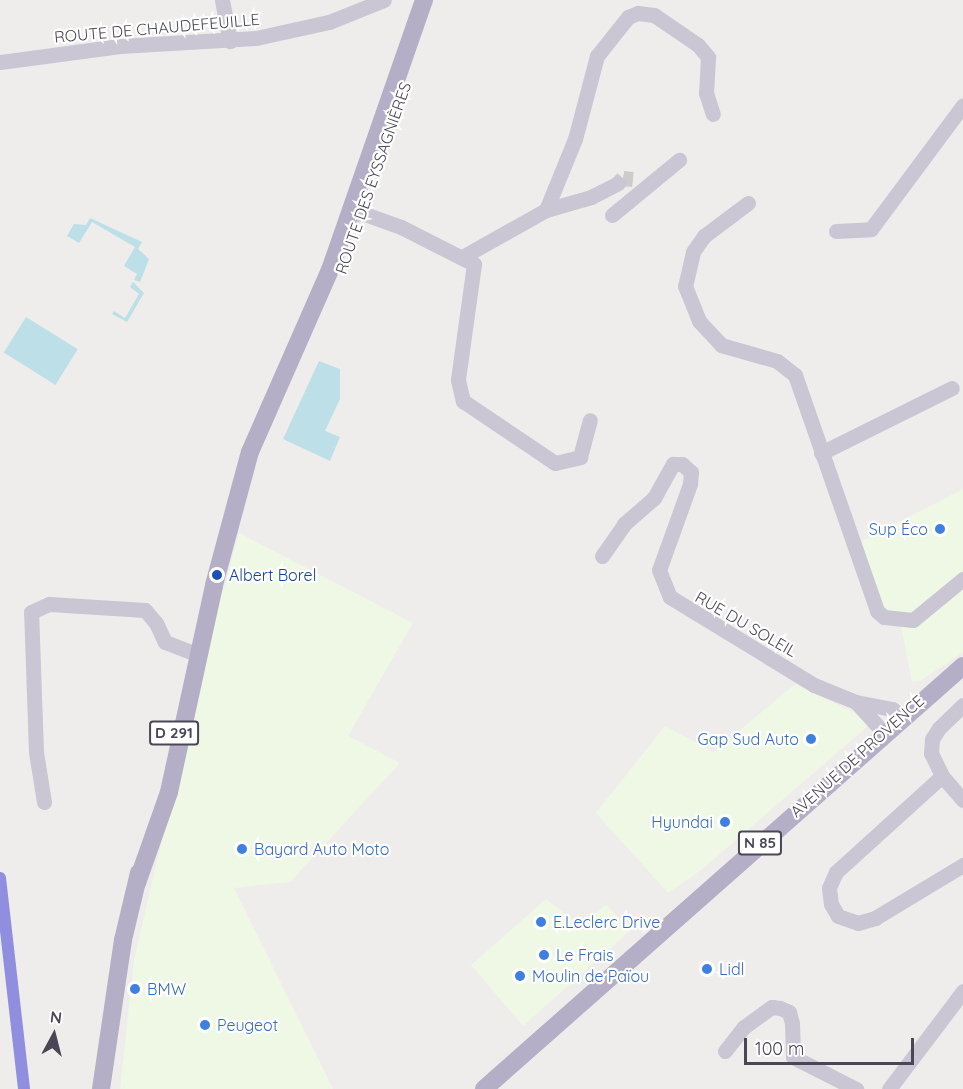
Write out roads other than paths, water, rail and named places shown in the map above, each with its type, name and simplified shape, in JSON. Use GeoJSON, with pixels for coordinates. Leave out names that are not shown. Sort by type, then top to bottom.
{"type":"FeatureCollection","features":[{"type":"Feature","properties":{"kind":"main road","name":"ROUTE DES EYSSAGNIÈRES"},"geometry":{"type":"LineString","coordinates":[[137,884],[169,792],[214,585],[250,452],[297,349],[329,298],[379,126],[424,0]]}},
{"type":"Feature","properties":{"kind":"main road","name":"ROUTE DES EYSSAGNIÈRES"},"geometry":{"type":"LineString","coordinates":[[355,215],[437,0]]}},
{"type":"Feature","properties":{"kind":"main road","name":"ROUTE DES EYSSAGNIÈRES"},"geometry":{"type":"LineString","coordinates":[[102,1088],[123,940],[175,727],[188,651],[214,585]]}},
{"type":"Feature","properties":{"kind":"main road","name":"AVENUE DE PROVENCE"},"geometry":{"type":"LineString","coordinates":[[934,688],[963,656]]}},
{"type":"Feature","properties":{"kind":"main road","name":"AVENUE DE PROVENCE"},"geometry":{"type":"LineString","coordinates":[[484,1089],[883,732],[963,666]]}},
{"type":"Feature","properties":{"kind":"street"},"geometry":{"type":"LineString","coordinates":[[222,0],[230,41]]}},
{"type":"Feature","properties":{"kind":"street","name":"ROUTE DE CHAUDEFEUILLE"},"geometry":{"type":"LineString","coordinates":[[0,62],[120,46],[230,41],[329,22],[384,0]]}},
{"type":"Feature","properties":{"kind":"street"},"geometry":{"type":"LineString","coordinates":[[412,66],[431,0]]}},
{"type":"Feature","properties":{"kind":"street"},"geometry":{"type":"LineString","coordinates":[[546,210],[575,139],[597,56],[628,17],[638,13],[654,15],[698,45],[708,57],[706,93],[713,114]]}},
{"type":"Feature","properties":{"kind":"street"},"geometry":{"type":"LineString","coordinates":[[836,231],[871,229],[963,105]]}},
{"type":"Feature","properties":{"kind":"street"},"geometry":{"type":"LineString","coordinates":[[464,256],[546,210],[628,186],[671,170],[679,160]]}},
{"type":"Feature","properties":{"kind":"street"},"geometry":{"type":"LineString","coordinates":[[612,215],[628,186]]}},
{"type":"Feature","properties":{"kind":"street"},"geometry":{"type":"LineString","coordinates":[[747,203],[704,236],[693,252],[686,278],[689,302],[699,321],[722,345],[786,365],[795,375],[877,611],[884,617],[913,620],[963,579]]}},
{"type":"Feature","properties":{"kind":"street"},"geometry":{"type":"LineString","coordinates":[[355,215],[464,256],[474,264],[476,271],[458,380],[463,401],[555,463],[580,457],[590,420]]}},
{"type":"Feature","properties":{"kind":"street"},"geometry":{"type":"LineString","coordinates":[[821,453],[952,388]]}},
{"type":"Feature","properties":{"kind":"street","name":"RUE DU SOLEIL"},"geometry":{"type":"LineString","coordinates":[[602,556],[624,524],[654,498],[674,465],[686,466],[691,472],[690,484],[659,570],[663,588],[681,607],[814,685],[856,702],[892,709],[902,716]]}},
{"type":"Feature","properties":{"kind":"street"},"geometry":{"type":"LineString","coordinates":[[44,802],[36,752],[31,612],[49,604],[145,610],[165,642],[188,651]]}},
{"type":"Feature","properties":{"kind":"street","name":"RUE DU SOLEIL"},"geometry":{"type":"LineString","coordinates":[[856,702],[883,732]]}},
{"type":"Feature","properties":{"kind":"street"},"geometry":{"type":"LineString","coordinates":[[963,705],[932,738],[934,762],[942,776],[963,800]]}},
{"type":"Feature","properties":{"kind":"street"},"geometry":{"type":"LineString","coordinates":[[942,776],[836,872],[829,888],[831,904],[838,916],[858,922],[875,918],[963,865]]}},
{"type":"Feature","properties":{"kind":"street"},"geometry":{"type":"LineString","coordinates":[[889,1089],[963,991]]}},
{"type":"Feature","properties":{"kind":"street"},"geometry":{"type":"LineString","coordinates":[[725,1051],[744,1027],[772,1007],[780,1008],[789,1012],[792,1023],[793,1057],[856,1089]]}},
{"type":"Feature","properties":{"kind":"waterway"},"geometry":{"type":"LineString","coordinates":[[0,878],[24,1089]]}},
{"type":"Feature","properties":{"kind":"tunnel"},"geometry":{"type":"LineString","coordinates":[[618,183],[623,178],[633,179]]}},
{"type":"Feature","properties":{"kind":"place","name":"Sup Éco"},"geometry":{"type":"Point","coordinates":[940,529]}},
{"type":"Feature","properties":{"kind":"place","name":"Albert Borel"},"geometry":{"type":"Point","coordinates":[217,575]}},
{"type":"Feature","properties":{"kind":"place","name":"Gap Sud Auto"},"geometry":{"type":"Point","coordinates":[811,739]}},
{"type":"Feature","properties":{"kind":"place","name":"Hyundai"},"geometry":{"type":"Point","coordinates":[725,822]}},
{"type":"Feature","properties":{"kind":"place","name":"Bayard Auto Moto"},"geometry":{"type":"Point","coordinates":[242,849]}},
{"type":"Feature","properties":{"kind":"place","name":"E.Leclerc Drive"},"geometry":{"type":"Point","coordinates":[541,922]}},
{"type":"Feature","properties":{"kind":"place","name":"Le Frais"},"geometry":{"type":"Point","coordinates":[544,955]}},
{"type":"Feature","properties":{"kind":"place","name":"Lidl"},"geometry":{"type":"Point","coordinates":[707,969]}},
{"type":"Feature","properties":{"kind":"place","name":"Moulin de Païou"},"geometry":{"type":"Point","coordinates":[520,976]}},
{"type":"Feature","properties":{"kind":"place","name":"BMW"},"geometry":{"type":"Point","coordinates":[135,989]}},
{"type":"Feature","properties":{"kind":"place","name":"Peugeot"},"geometry":{"type":"Point","coordinates":[205,1025]}}]}
